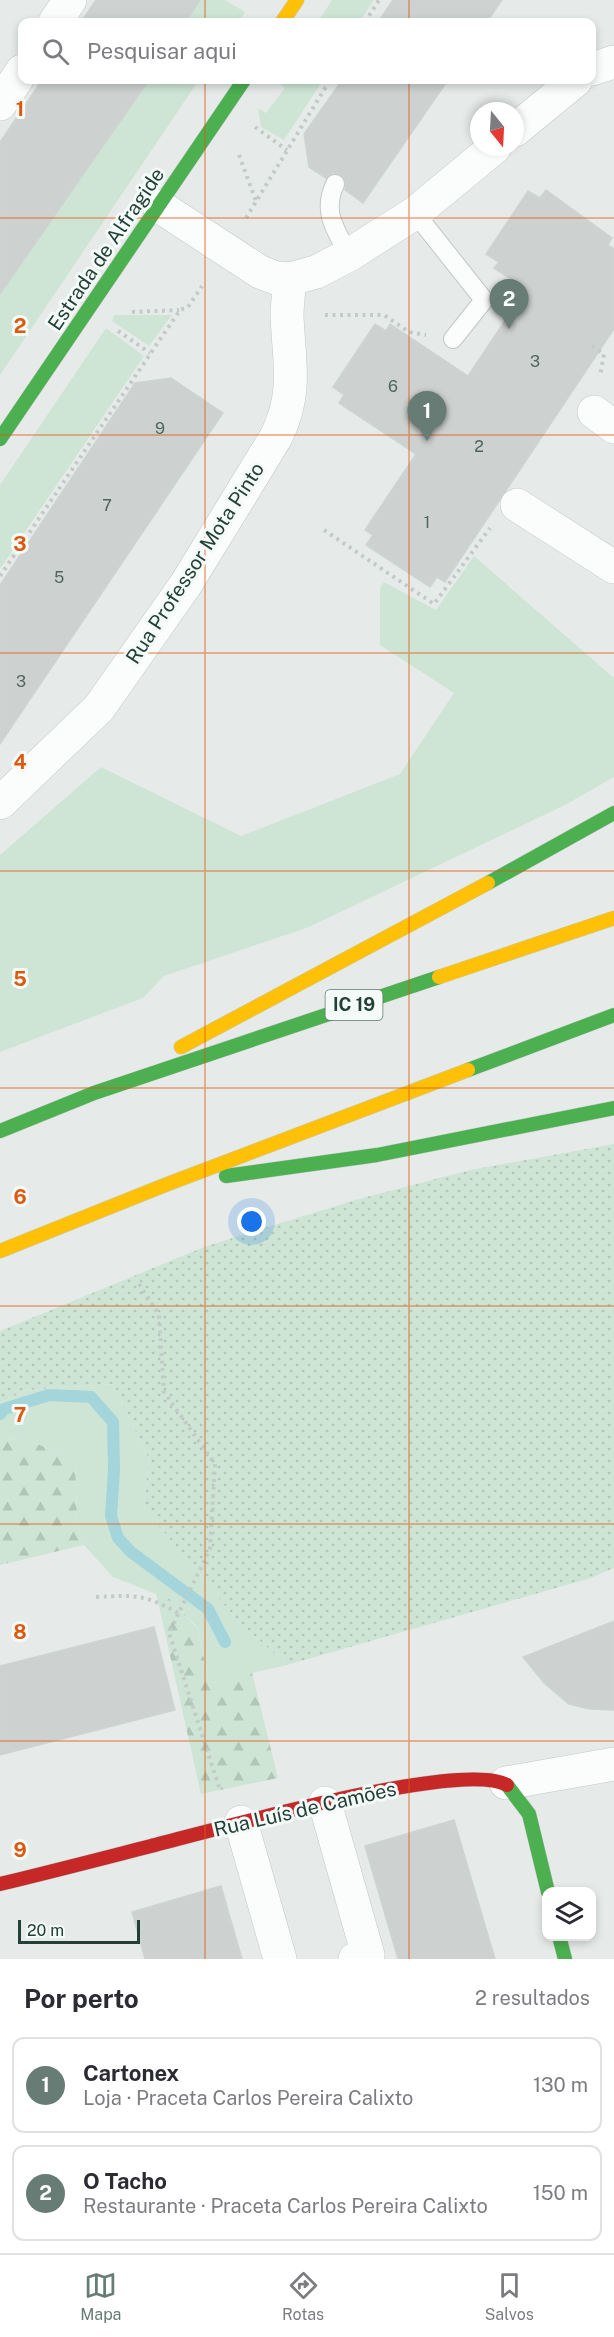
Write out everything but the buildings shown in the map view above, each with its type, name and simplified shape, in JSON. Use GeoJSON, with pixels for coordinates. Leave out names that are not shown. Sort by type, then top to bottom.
{"type":"FeatureCollection","features":[{"type":"Feature","properties":{"kind":"main road"},"geometry":{"type":"LineString","coordinates":[[285,18],[297,0]]}},
{"type":"Feature","properties":{"kind":"main road","name":"Estrada de Alfragide"},"geometry":{"type":"LineString","coordinates":[[0,439],[241,84]]}},
{"type":"Feature","properties":{"kind":"main road"},"geometry":{"type":"LineString","coordinates":[[94,1093],[492,881],[614,813]]}},
{"type":"Feature","properties":{"kind":"main road","name":"IC 19"},"geometry":{"type":"LineString","coordinates":[[0,1131],[94,1093],[614,918]]}},
{"type":"Feature","properties":{"kind":"main road"},"geometry":{"type":"LineString","coordinates":[[0,1251],[165,1185],[614,1015]]}},
{"type":"Feature","properties":{"kind":"main road"},"geometry":{"type":"LineString","coordinates":[[165,1185],[376,1155],[614,1108]]}},
{"type":"Feature","properties":{"kind":"main road","name":"Rua Luís de Camões"},"geometry":{"type":"LineString","coordinates":[[0,1884],[241,1822],[414,1784],[483,1780],[506,1784]]}},
{"type":"Feature","properties":{"kind":"main road"},"geometry":{"type":"LineString","coordinates":[[506,1784],[529,1814],[547,1887]]}},
{"type":"Feature","properties":{"kind":"main road"},"geometry":{"type":"LineString","coordinates":[[561,1941],[565,1959]]}},
{"type":"Feature","properties":{"kind":"street"},"geometry":{"type":"LineString","coordinates":[[58,18],[70,0]]}},
{"type":"Feature","properties":{"kind":"street"},"geometry":{"type":"LineString","coordinates":[[596,67],[614,62]]}},
{"type":"Feature","properties":{"kind":"street"},"geometry":{"type":"LineString","coordinates":[[0,104],[18,77]]}},
{"type":"Feature","properties":{"kind":"street"},"geometry":{"type":"LineString","coordinates":[[524,123],[571,84]]}},
{"type":"Feature","properties":{"kind":"street"},"geometry":{"type":"LineString","coordinates":[[159,206],[260,272],[276,278],[290,279],[316,272],[349,255],[415,213],[484,156]]}},
{"type":"Feature","properties":{"kind":"street","name":"Rua Professor Mota Pinto"},"geometry":{"type":"LineString","coordinates":[[0,803],[99,708],[186,584],[276,437],[285,419],[290,401],[291,366],[287,315],[290,279]]}},
{"type":"Feature","properties":{"kind":"street"},"geometry":{"type":"LineString","coordinates":[[518,505],[614,567]]}},
{"type":"Feature","properties":{"kind":"street","name":"Rua Luís de Camões"},"geometry":{"type":"LineString","coordinates":[[506,1784],[614,1764]]}},
{"type":"Feature","properties":{"kind":"street"},"geometry":{"type":"LineString","coordinates":[[325,1803],[368,1955],[355,1959]]}},
{"type":"Feature","properties":{"kind":"street"},"geometry":{"type":"LineString","coordinates":[[241,1822],[280,1959]]}},
{"type":"Feature","properties":{"kind":"lane"},"geometry":{"type":"LineString","coordinates":[[335,184],[329,197],[329,212],[349,255]]}},
{"type":"Feature","properties":{"kind":"lane"},"geometry":{"type":"LineString","coordinates":[[415,213],[484,300],[453,339]]}},
{"type":"Feature","properties":{"kind":"path"},"geometry":{"type":"LineString","coordinates":[[368,18],[379,0]]}},
{"type":"Feature","properties":{"kind":"path"},"geometry":{"type":"LineString","coordinates":[[241,226],[328,84]]}},
{"type":"Feature","properties":{"kind":"path"},"geometry":{"type":"LineString","coordinates":[[253,126],[287,150]]}},
{"type":"Feature","properties":{"kind":"path"},"geometry":{"type":"LineString","coordinates":[[0,576],[150,353],[180,310],[188,307],[202,286]]}},
{"type":"Feature","properties":{"kind":"path"},"geometry":{"type":"LineString","coordinates":[[287,315],[384,315],[409,332]]}},
{"type":"Feature","properties":{"kind":"path"},"geometry":{"type":"LineString","coordinates":[[115,329],[150,353]]}},
{"type":"Feature","properties":{"kind":"path"},"geometry":{"type":"LineString","coordinates":[[324,530],[434,604],[471,553]]}},
{"type":"Feature","properties":{"kind":"path"},"geometry":{"type":"LineString","coordinates":[[139,1284],[159,1315],[164,1392],[214,1464],[210,1548],[169,1633],[220,1790],[241,1822]]}},
{"type":"Feature","properties":{"kind":"path"},"geometry":{"type":"LineString","coordinates":[[96,1597],[129,1595],[151,1599],[178,1613]]}},
{"type":"Feature","properties":{"kind":"green space"},"geometry":{"type":"Polygon","coordinates":[[[200,0],[225,0],[245,12],[241,18],[189,18],[200,0]]]}},
{"type":"Feature","properties":{"kind":"green space"},"geometry":{"type":"Polygon","coordinates":[[[332,0],[374,0],[362,18],[321,18],[332,0]]]}},
{"type":"Feature","properties":{"kind":"green space"},"geometry":{"type":"Polygon","coordinates":[[[146,84],[196,84],[0,375],[0,294],[146,84]]]}},
{"type":"Feature","properties":{"kind":"green space"},"geometry":{"type":"Polygon","coordinates":[[[280,84],[320,84],[284,140],[261,127],[258,108],[266,113],[285,88],[280,84]]]}},
{"type":"Feature","properties":{"kind":"green space"},"geometry":{"type":"Polygon","coordinates":[[[114,315],[172,315],[149,346],[112,321],[114,315]]]}},
{"type":"Feature","properties":{"kind":"green space"},"geometry":{"type":"Polygon","coordinates":[[[106,328],[144,356],[0,569],[0,485],[106,328]]]}},
{"type":"Feature","properties":{"kind":"green space"},"geometry":{"type":"Polygon","coordinates":[[[474,556],[614,678],[614,777],[567,804],[309,927],[164,976],[143,998],[0,1052],[0,855],[101,767],[241,836],[400,774],[454,693],[380,645],[380,588],[384,582],[436,610],[474,556]]]}},
{"type":"Feature","properties":{"kind":"green space"},"geometry":{"type":"Polygon","coordinates":[[[614,1144],[614,1568],[591,1578],[287,1665],[238,1621],[144,1508],[149,1459],[113,1384],[26,1390],[0,1403],[0,1331],[204,1247],[355,1200],[470,1170],[614,1144]]]}},
{"type":"Feature","properties":{"kind":"green space"},"geometry":{"type":"Polygon","coordinates":[[[113,1384],[149,1459],[144,1508],[238,1621],[287,1665],[209,1683],[198,1628],[171,1600],[113,1577],[84,1545],[77,1522],[75,1460],[21,1437],[0,1442],[0,1403],[26,1390],[113,1384]]]}},
{"type":"Feature","properties":{"kind":"green space"},"geometry":{"type":"Polygon","coordinates":[[[21,1437],[75,1460],[77,1522],[84,1545],[0,1565],[0,1442],[21,1437]]]}},
{"type":"Feature","properties":{"kind":"green space"},"geometry":{"type":"Polygon","coordinates":[[[156,1593],[171,1600],[198,1629],[209,1683],[252,1673],[278,1778],[201,1794],[156,1593]]]}},
{"type":"Feature","properties":{"kind":"waterway"},"geometry":{"type":"LineString","coordinates":[[0,1414],[4,1409],[49,1395],[91,1397],[113,1422],[114,1470],[111,1516],[118,1538],[131,1552],[208,1609],[225,1642]]}},
{"type":"Feature","properties":{"kind":"traffic: fast"},"geometry":{"type":"LineString","coordinates":[[0,439],[241,84]]}},
{"type":"Feature","properties":{"kind":"traffic: fast"},"geometry":{"type":"LineString","coordinates":[[488,883],[614,813]]}},
{"type":"Feature","properties":{"kind":"traffic: fast"},"geometry":{"type":"LineString","coordinates":[[0,1131],[94,1093],[439,977]]}},
{"type":"Feature","properties":{"kind":"traffic: fast"},"geometry":{"type":"LineString","coordinates":[[468,1070],[614,1015]]}},
{"type":"Feature","properties":{"kind":"traffic: fast"},"geometry":{"type":"LineString","coordinates":[[226,1176],[377,1155],[614,1108]]}},
{"type":"Feature","properties":{"kind":"traffic: fast"},"geometry":{"type":"LineString","coordinates":[[507,1785],[529,1814],[547,1887]]}},
{"type":"Feature","properties":{"kind":"traffic: fast"},"geometry":{"type":"LineString","coordinates":[[560,1941],[565,1959]]}},
{"type":"Feature","properties":{"kind":"traffic: slow"},"geometry":{"type":"LineString","coordinates":[[285,18],[297,0]]}},
{"type":"Feature","properties":{"kind":"traffic: slow"},"geometry":{"type":"LineString","coordinates":[[181,1047],[488,883]]}},
{"type":"Feature","properties":{"kind":"traffic: slow"},"geometry":{"type":"LineString","coordinates":[[439,977],[614,918]]}},
{"type":"Feature","properties":{"kind":"traffic: slow"},"geometry":{"type":"LineString","coordinates":[[0,1251],[165,1185],[468,1070]]}},
{"type":"Feature","properties":{"kind":"traffic: jam"},"geometry":{"type":"LineString","coordinates":[[0,1884],[278,1813],[390,1789],[441,1781],[481,1780],[507,1785]]}},
{"type":"Feature","properties":{"kind":"place","name":"O Tacho"},"geometry":{"type":"Point","coordinates":[509,329]}},
{"type":"Feature","properties":{"kind":"place","name":"Cartonex"},"geometry":{"type":"Point","coordinates":[427,441]}}]}
